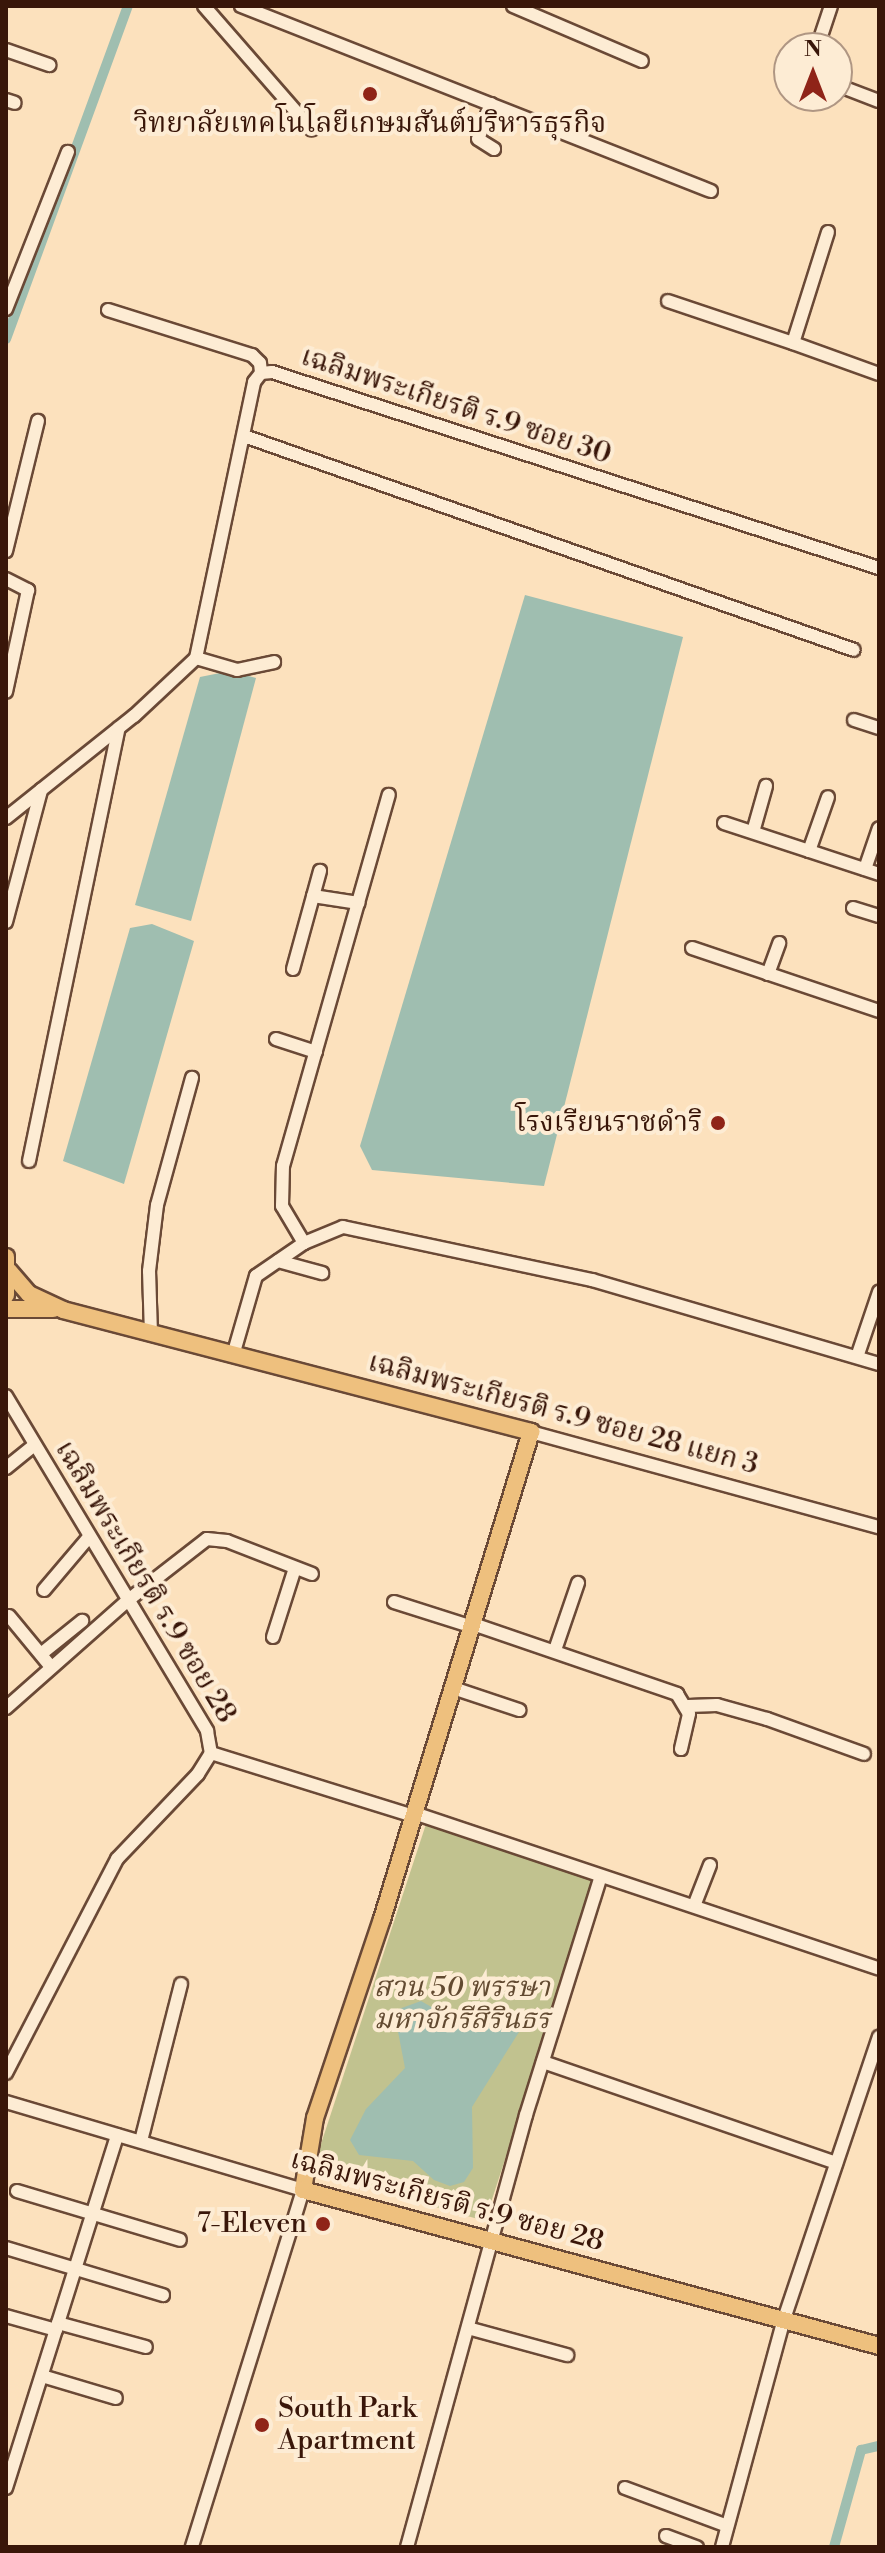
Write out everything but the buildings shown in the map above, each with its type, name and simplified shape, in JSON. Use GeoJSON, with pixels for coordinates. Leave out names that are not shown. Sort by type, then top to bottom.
{"type":"FeatureCollection","features":[{"type":"Feature","properties":{"kind":"main road","name":"เฉลิมพระเกียรติ ร.9 ซอย 28 แยก 3"},"geometry":{"type":"LineString","coordinates":[[8,1264],[29,1294],[63,1310],[234,1352],[531,1432]]}},
{"type":"Feature","properties":{"kind":"main road"},"geometry":{"type":"LineString","coordinates":[[6,1295],[8,1264]]}},
{"type":"Feature","properties":{"kind":"main road","name":"เฉลิมพระเกียรติ ร.9 ซอย 28 แยก 3"},"geometry":{"type":"LineString","coordinates":[[6,1309],[63,1310]]}},
{"type":"Feature","properties":{"kind":"main road"},"geometry":{"type":"LineString","coordinates":[[303,2190],[315,2118],[414,1814],[531,1432]]}},
{"type":"Feature","properties":{"kind":"main road","name":"เฉลิมพระเกียรติ ร.9 ซอย 28"},"geometry":{"type":"LineString","coordinates":[[303,2190],[879,2346]]}},
{"type":"Feature","properties":{"kind":"street"},"geometry":{"type":"LineString","coordinates":[[204,6],[312,130]]}},
{"type":"Feature","properties":{"kind":"street"},"geometry":{"type":"LineString","coordinates":[[241,6],[267,11],[711,191]]}},
{"type":"Feature","properties":{"kind":"street"},"geometry":{"type":"LineString","coordinates":[[513,6],[642,61]]}},
{"type":"Feature","properties":{"kind":"street"},"geometry":{"type":"LineString","coordinates":[[822,32],[831,6]]}},
{"type":"Feature","properties":{"kind":"street"},"geometry":{"type":"LineString","coordinates":[[6,50],[49,65]]}},
{"type":"Feature","properties":{"kind":"street"},"geometry":{"type":"LineString","coordinates":[[853,91],[879,101]]}},
{"type":"Feature","properties":{"kind":"street"},"geometry":{"type":"LineString","coordinates":[[491,104],[478,139],[494,149]]}},
{"type":"Feature","properties":{"kind":"street"},"geometry":{"type":"LineString","coordinates":[[6,309],[68,152]]}},
{"type":"Feature","properties":{"kind":"street"},"geometry":{"type":"LineString","coordinates":[[793,343],[828,232]]}},
{"type":"Feature","properties":{"kind":"street"},"geometry":{"type":"LineString","coordinates":[[668,301],[879,374]]}},
{"type":"Feature","properties":{"kind":"street"},"geometry":{"type":"LineString","coordinates":[[108,310],[252,355],[260,363],[261,373]]}},
{"type":"Feature","properties":{"kind":"street","name":"เฉลิมพระเกียรติ ร.9 ซอย 30"},"geometry":{"type":"LineString","coordinates":[[196,658],[254,382],[261,373],[272,372],[879,568]]}},
{"type":"Feature","properties":{"kind":"street"},"geometry":{"type":"LineString","coordinates":[[6,551],[38,421]]}},
{"type":"Feature","properties":{"kind":"street"},"geometry":{"type":"LineString","coordinates":[[244,436],[854,650]]}},
{"type":"Feature","properties":{"kind":"street"},"geometry":{"type":"LineString","coordinates":[[6,579],[28,590],[7,686]]}},
{"type":"Feature","properties":{"kind":"street"},"geometry":{"type":"LineString","coordinates":[[6,818],[119,728],[196,658],[237,670],[274,662]]}},
{"type":"Feature","properties":{"kind":"street"},"geometry":{"type":"LineString","coordinates":[[854,720],[879,728]]}},
{"type":"Feature","properties":{"kind":"street"},"geometry":{"type":"LineString","coordinates":[[29,1161],[119,728]]}},
{"type":"Feature","properties":{"kind":"street"},"geometry":{"type":"LineString","coordinates":[[753,832],[766,786]]}},
{"type":"Feature","properties":{"kind":"street"},"geometry":{"type":"LineString","coordinates":[[6,922],[41,790]]}},
{"type":"Feature","properties":{"kind":"street"},"geometry":{"type":"LineString","coordinates":[[304,1243],[285,1215],[280,1185],[389,795]]}},
{"type":"Feature","properties":{"kind":"street"},"geometry":{"type":"LineString","coordinates":[[809,851],[828,797]]}},
{"type":"Feature","properties":{"kind":"street"},"geometry":{"type":"LineString","coordinates":[[724,823],[879,874]]}},
{"type":"Feature","properties":{"kind":"street"},"geometry":{"type":"LineString","coordinates":[[865,869],[879,828]]}},
{"type":"Feature","properties":{"kind":"street"},"geometry":{"type":"LineString","coordinates":[[293,969],[320,871]]}},
{"type":"Feature","properties":{"kind":"street"},"geometry":{"type":"LineString","coordinates":[[313,896],[358,903]]}},
{"type":"Feature","properties":{"kind":"street"},"geometry":{"type":"LineString","coordinates":[[853,908],[879,916]]}},
{"type":"Feature","properties":{"kind":"street"},"geometry":{"type":"LineString","coordinates":[[768,974],[779,943]]}},
{"type":"Feature","properties":{"kind":"street"},"geometry":{"type":"LineString","coordinates":[[692,948],[879,1011]]}},
{"type":"Feature","properties":{"kind":"street"},"geometry":{"type":"LineString","coordinates":[[276,1039],[316,1052]]}},
{"type":"Feature","properties":{"kind":"street"},"geometry":{"type":"LineString","coordinates":[[151,1334],[149,1271],[157,1205],[192,1078]]}},
{"type":"Feature","properties":{"kind":"street"},"geometry":{"type":"LineString","coordinates":[[234,1352],[253,1283],[304,1243],[336,1229],[355,1229],[592,1280],[879,1364]]}},
{"type":"Feature","properties":{"kind":"street"},"geometry":{"type":"LineString","coordinates":[[278,1261],[322,1273]]}},
{"type":"Feature","properties":{"kind":"street"},"geometry":{"type":"LineString","coordinates":[[857,1357],[879,1292]]}},
{"type":"Feature","properties":{"kind":"street","name":"เฉลิมพระเกียรติ ร.9 ซอย 28"},"geometry":{"type":"LineString","coordinates":[[6,1396],[207,1731],[211,1753],[198,1774],[117,1859],[6,2073]]}},
{"type":"Feature","properties":{"kind":"street","name":"เฉลิมพระเกียรติ ร.9 ซอย 28 แยก 3"},"geometry":{"type":"LineString","coordinates":[[531,1432],[879,1527]]}},
{"type":"Feature","properties":{"kind":"street"},"geometry":{"type":"LineString","coordinates":[[6,1468],[34,1445]]}},
{"type":"Feature","properties":{"kind":"street"},"geometry":{"type":"LineString","coordinates":[[44,1590],[89,1537]]}},
{"type":"Feature","properties":{"kind":"street"},"geometry":{"type":"LineString","coordinates":[[8,1703],[127,1601],[207,1539],[227,1541],[312,1574]]}},
{"type":"Feature","properties":{"kind":"street"},"geometry":{"type":"LineString","coordinates":[[273,1637],[295,1568]]}},
{"type":"Feature","properties":{"kind":"street"},"geometry":{"type":"LineString","coordinates":[[555,1650],[578,1583]]}},
{"type":"Feature","properties":{"kind":"street"},"geometry":{"type":"LineString","coordinates":[[394,1602],[555,1650],[663,1688],[688,1706],[717,1705],[864,1754]]}},
{"type":"Feature","properties":{"kind":"street"},"geometry":{"type":"LineString","coordinates":[[9,1616],[51,1667]]}},
{"type":"Feature","properties":{"kind":"street"},"geometry":{"type":"LineString","coordinates":[[41,1654],[82,1621]]}},
{"type":"Feature","properties":{"kind":"street"},"geometry":{"type":"LineString","coordinates":[[453,1688],[519,1710]]}},
{"type":"Feature","properties":{"kind":"street"},"geometry":{"type":"LineString","coordinates":[[681,1749],[688,1706]]}},
{"type":"Feature","properties":{"kind":"street"},"geometry":{"type":"LineString","coordinates":[[211,1753],[414,1814],[879,1969]]}},
{"type":"Feature","properties":{"kind":"street"},"geometry":{"type":"LineString","coordinates":[[694,1906],[710,1865]]}},
{"type":"Feature","properties":{"kind":"street"},"geometry":{"type":"LineString","coordinates":[[407,2547],[491,2240],[601,1876]]}},
{"type":"Feature","properties":{"kind":"street"},"geometry":{"type":"LineString","coordinates":[[141,2141],[181,1984]]}},
{"type":"Feature","properties":{"kind":"street"},"geometry":{"type":"LineString","coordinates":[[722,2547],[783,2322],[879,2037]]}},
{"type":"Feature","properties":{"kind":"street"},"geometry":{"type":"LineString","coordinates":[[543,2062],[836,2163]]}},
{"type":"Feature","properties":{"kind":"street","name":"เฉลิมพระเกียรติ ร.9 ซอย 28"},"geometry":{"type":"LineString","coordinates":[[7,2101],[303,2190]]}},
{"type":"Feature","properties":{"kind":"street"},"geometry":{"type":"LineString","coordinates":[[6,2488],[117,2135]]}},
{"type":"Feature","properties":{"kind":"street"},"geometry":{"type":"LineString","coordinates":[[192,2547],[303,2190]]}},
{"type":"Feature","properties":{"kind":"street"},"geometry":{"type":"LineString","coordinates":[[17,2191],[180,2240]]}},
{"type":"Feature","properties":{"kind":"street"},"geometry":{"type":"LineString","coordinates":[[6,2248],[163,2295]]}},
{"type":"Feature","properties":{"kind":"street"},"geometry":{"type":"LineString","coordinates":[[6,2316],[146,2347]]}},
{"type":"Feature","properties":{"kind":"street"},"geometry":{"type":"LineString","coordinates":[[468,2328],[567,2355]]}},
{"type":"Feature","properties":{"kind":"street"},"geometry":{"type":"LineString","coordinates":[[42,2376],[116,2398]]}},
{"type":"Feature","properties":{"kind":"street"},"geometry":{"type":"LineString","coordinates":[[6,2441],[20,2445]]}},
{"type":"Feature","properties":{"kind":"street"},"geometry":{"type":"LineString","coordinates":[[625,2488],[727,2526]]}},
{"type":"Feature","properties":{"kind":"street"},"geometry":{"type":"LineString","coordinates":[[666,2536],[697,2547]]}},
{"type":"Feature","properties":{"kind":"green space","name":"สวน 50 พรรษา มหาจักรีสิรินธร"},"geometry":{"type":"Polygon","coordinates":[[[428,1818],[597,1876],[485,2221],[326,2176],[319,2150],[428,1818]]]}},
{"type":"Feature","properties":{"kind":"shaded area"},"geometry":{"type":"Polygon","coordinates":[[[525,595],[683,637],[544,1186],[372,1170],[360,1146],[525,595]]]}},
{"type":"Feature","properties":{"kind":"shaded area"},"geometry":{"type":"Polygon","coordinates":[[[230,671],[256,678],[191,921],[135,905],[200,677],[230,671]]]}},
{"type":"Feature","properties":{"kind":"shaded area"},"geometry":{"type":"Polygon","coordinates":[[[152,924],[194,941],[124,1184],[63,1161],[130,928],[152,924]]]}},
{"type":"Feature","properties":{"kind":"shaded area"},"geometry":{"type":"Polygon","coordinates":[[[421,2001],[463,2025],[514,2024],[519,2032],[472,2107],[473,2168],[464,2182],[450,2186],[434,2180],[413,2161],[359,2155],[350,2140],[366,2109],[405,2068],[396,2021],[399,2009],[421,2001]]]}},
{"type":"Feature","properties":{"kind":"waterway"},"geometry":{"type":"LineString","coordinates":[[6,339],[128,6]]}},
{"type":"Feature","properties":{"kind":"waterway"},"geometry":{"type":"LineString","coordinates":[[834,2547],[861,2450],[879,2446]]}},
{"type":"Feature","properties":{"kind":"place","name":"วิทยาลัยเทคโนโลยีเกษมสันต์บริหารธุรกิจ"},"geometry":{"type":"Point","coordinates":[370,94]}},
{"type":"Feature","properties":{"kind":"place","name":"โรงเรียนราชดำริ"},"geometry":{"type":"Point","coordinates":[718,1123]}},
{"type":"Feature","properties":{"kind":"place","name":"7-Eleven"},"geometry":{"type":"Point","coordinates":[323,2224]}},
{"type":"Feature","properties":{"kind":"place","name":"South Park Apartment"},"geometry":{"type":"Point","coordinates":[262,2425]}}]}
